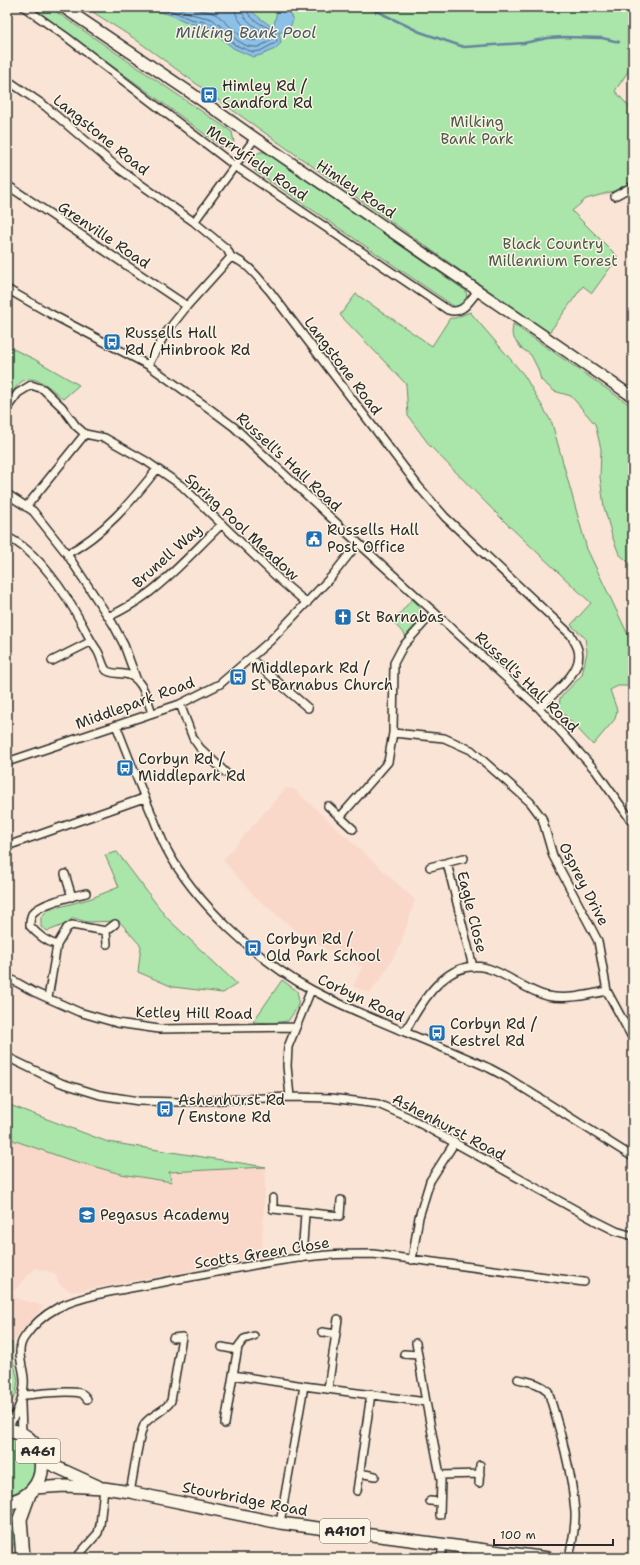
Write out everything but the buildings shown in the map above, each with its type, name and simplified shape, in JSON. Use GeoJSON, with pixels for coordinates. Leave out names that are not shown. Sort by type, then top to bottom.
{"type":"FeatureCollection","features":[{"type":"Feature","properties":{"kind":"highway","name":"A461"},"geometry":{"type":"LineString","coordinates":[[7,1430],[22,1434],[35,1445],[41,1460],[42,1470],[39,1480],[32,1491],[20,1519],[23,1558]]}},
{"type":"Feature","properties":{"kind":"highway"},"geometry":{"type":"LineString","coordinates":[[7,1503],[19,1500],[32,1491]]}},
{"type":"Feature","properties":{"kind":"main road","name":"Himley Road"},"geometry":{"type":"LineString","coordinates":[[63,7],[191,93],[633,397]]}},
{"type":"Feature","properties":{"kind":"main road","name":"Stourbridge Road"},"geometry":{"type":"LineString","coordinates":[[41,1460],[104,1488]]}},
{"type":"Feature","properties":{"kind":"main road","name":"Stourbridge Road"},"geometry":{"type":"LineString","coordinates":[[32,1491],[65,1486],[104,1488],[280,1523],[548,1558]]}},
{"type":"Feature","properties":{"kind":"street","name":"Merryfield Road"},"geometry":{"type":"LineString","coordinates":[[24,7],[65,36],[235,166],[448,310],[455,312],[461,310],[478,291]]}},
{"type":"Feature","properties":{"kind":"street","name":"Langstone Road"},"geometry":{"type":"LineString","coordinates":[[7,80],[45,106],[119,169],[194,222],[228,249],[231,257],[242,261],[251,269],[269,290],[419,488],[456,528],[571,635],[578,650],[577,666],[568,679],[539,708]]}},
{"type":"Feature","properties":{"kind":"street"},"geometry":{"type":"LineString","coordinates":[[194,222],[255,138]]}},
{"type":"Feature","properties":{"kind":"street","name":"Grenville Road"},"geometry":{"type":"LineString","coordinates":[[7,185],[187,306]]}},
{"type":"Feature","properties":{"kind":"street"},"geometry":{"type":"LineString","coordinates":[[615,196],[633,186]]}},
{"type":"Feature","properties":{"kind":"street"},"geometry":{"type":"LineString","coordinates":[[148,365],[165,334],[187,306],[231,257]]}},
{"type":"Feature","properties":{"kind":"street","name":"Russell's Hall Road"},"geometry":{"type":"LineString","coordinates":[[7,288],[56,317],[148,365],[204,404],[234,428],[539,708],[596,771],[633,823]]}},
{"type":"Feature","properties":{"kind":"street"},"geometry":{"type":"LineString","coordinates":[[7,408],[18,392],[31,385],[43,389],[62,407],[76,426],[85,434],[26,506]]}},
{"type":"Feature","properties":{"kind":"street","name":"Spring Pool Meadow"},"geometry":{"type":"LineString","coordinates":[[85,434],[105,438],[146,461],[182,486],[281,581],[307,603]]}},
{"type":"Feature","properties":{"kind":"street"},"geometry":{"type":"LineString","coordinates":[[67,554],[79,548],[110,522],[142,489],[157,469]]}},
{"type":"Feature","properties":{"kind":"street"},"geometry":{"type":"LineString","coordinates":[[7,494],[33,511],[67,554],[108,617],[124,645],[137,680],[143,690],[152,713]]}},
{"type":"Feature","properties":{"kind":"street","name":"Brunell Way"},"geometry":{"type":"LineString","coordinates":[[108,617],[130,606],[160,583],[222,524]]}},
{"type":"Feature","properties":{"kind":"street"},"geometry":{"type":"LineString","coordinates":[[7,536],[18,542],[37,560],[55,582],[82,624],[90,642],[98,651],[106,669],[111,672],[131,675],[137,680]]}},
{"type":"Feature","properties":{"kind":"street","name":"Middlepark Road"},"geometry":{"type":"LineString","coordinates":[[7,762],[180,704],[220,684],[270,641],[332,576],[358,543]]}},
{"type":"Feature","properties":{"kind":"street"},"geometry":{"type":"LineString","coordinates":[[340,817],[388,762],[393,733],[394,663],[403,646],[434,612]]}},
{"type":"Feature","properties":{"kind":"street"},"geometry":{"type":"LineString","coordinates":[[52,661],[90,642]]}},
{"type":"Feature","properties":{"kind":"street"},"geometry":{"type":"LineString","coordinates":[[250,659],[308,708]]}},
{"type":"Feature","properties":{"kind":"street"},"geometry":{"type":"LineString","coordinates":[[180,704],[193,738],[200,748],[226,773]]}},
{"type":"Feature","properties":{"kind":"street","name":"Corbyn Road"},"geometry":{"type":"LineString","coordinates":[[116,725],[144,798],[166,848],[188,882],[217,917],[245,943],[278,968],[311,990],[465,1057],[506,1077],[633,1157]]}},
{"type":"Feature","properties":{"kind":"street","name":"Osprey Drive"},"geometry":{"type":"LineString","coordinates":[[393,733],[444,738],[471,750],[539,812],[553,856],[598,941],[607,991],[633,1039]]}},
{"type":"Feature","properties":{"kind":"street"},"geometry":{"type":"LineString","coordinates":[[7,846],[144,798]]}},
{"type":"Feature","properties":{"kind":"street"},"geometry":{"type":"LineString","coordinates":[[328,806],[353,829]]}},
{"type":"Feature","properties":{"kind":"street","name":"Eagle Close"},"geometry":{"type":"LineString","coordinates":[[430,867],[464,858]]}},
{"type":"Feature","properties":{"kind":"street","name":"Eagle Close"},"geometry":{"type":"LineString","coordinates":[[447,863],[472,967]]}},
{"type":"Feature","properties":{"kind":"street"},"geometry":{"type":"LineString","coordinates":[[65,874],[72,897]]}},
{"type":"Feature","properties":{"kind":"street"},"geometry":{"type":"LineString","coordinates":[[57,945],[37,934],[30,926],[33,913],[36,910],[86,893]]}},
{"type":"Feature","properties":{"kind":"street"},"geometry":{"type":"LineString","coordinates":[[106,932],[115,924]]}},
{"type":"Feature","properties":{"kind":"street"},"geometry":{"type":"LineString","coordinates":[[48,998],[57,945],[67,928],[72,925],[106,932]]}},
{"type":"Feature","properties":{"kind":"street"},"geometry":{"type":"LineString","coordinates":[[106,932],[107,944]]}},
{"type":"Feature","properties":{"kind":"street"},"geometry":{"type":"LineString","coordinates":[[405,1032],[418,1006],[428,994],[440,982],[463,968],[485,967],[547,996],[568,997],[607,991]]}},
{"type":"Feature","properties":{"kind":"street","name":"Ketley Hill Road"},"geometry":{"type":"LineString","coordinates":[[7,977],[79,1012],[116,1024],[159,1029],[295,1027]]}},
{"type":"Feature","properties":{"kind":"street"},"geometry":{"type":"LineString","coordinates":[[290,1097],[287,1066],[288,1047],[311,990]]}},
{"type":"Feature","properties":{"kind":"street","name":"Ashenhurst Road"},"geometry":{"type":"LineString","coordinates":[[7,1057],[62,1083],[100,1095],[139,1102],[179,1102],[290,1097],[331,1098],[378,1104],[408,1117],[455,1142],[594,1220],[616,1231],[633,1236]]}},
{"type":"Feature","properties":{"kind":"street"},"geometry":{"type":"LineString","coordinates":[[412,1260],[419,1217],[430,1181],[455,1142]]}},
{"type":"Feature","properties":{"kind":"street"},"geometry":{"type":"LineString","coordinates":[[273,1198],[273,1209],[340,1216],[342,1200]]}},
{"type":"Feature","properties":{"kind":"street"},"geometry":{"type":"LineString","coordinates":[[302,1258],[305,1213]]}},
{"type":"Feature","properties":{"kind":"street","name":"Scotts Green Close"},"geometry":{"type":"LineString","coordinates":[[22,1434],[22,1399],[25,1383],[20,1358],[20,1345],[27,1334],[39,1321],[56,1308],[71,1302],[111,1292],[302,1258],[329,1255],[373,1254],[584,1282]]}},
{"type":"Feature","properties":{"kind":"street"},"geometry":{"type":"LineString","coordinates":[[328,1389],[338,1318]]}},
{"type":"Feature","properties":{"kind":"street"},"geometry":{"type":"LineString","coordinates":[[322,1332],[336,1334]]}},
{"type":"Feature","properties":{"kind":"street"},"geometry":{"type":"LineString","coordinates":[[225,1424],[237,1350],[244,1339],[254,1336]]}},
{"type":"Feature","properties":{"kind":"street"},"geometry":{"type":"LineString","coordinates":[[130,1492],[142,1429],[148,1420],[168,1406],[171,1401],[182,1337],[173,1338]]}},
{"type":"Feature","properties":{"kind":"street"},"geometry":{"type":"LineString","coordinates":[[416,1343],[440,1475],[440,1515]]}},
{"type":"Feature","properties":{"kind":"street"},"geometry":{"type":"LineString","coordinates":[[222,1348],[237,1350]]}},
{"type":"Feature","properties":{"kind":"street"},"geometry":{"type":"LineString","coordinates":[[404,1354],[418,1355]]}},
{"type":"Feature","properties":{"kind":"street"},"geometry":{"type":"LineString","coordinates":[[233,1375],[426,1402]]}},
{"type":"Feature","properties":{"kind":"street"},"geometry":{"type":"LineString","coordinates":[[518,1379],[539,1384],[548,1391],[563,1440],[575,1513],[569,1558]]}},
{"type":"Feature","properties":{"kind":"street"},"geometry":{"type":"LineString","coordinates":[[280,1523],[304,1386]]}},
{"type":"Feature","properties":{"kind":"street"},"geometry":{"type":"LineString","coordinates":[[22,1399],[69,1392],[79,1393],[88,1399]]}},
{"type":"Feature","properties":{"kind":"street"},"geometry":{"type":"LineString","coordinates":[[357,1491],[371,1394]]}},
{"type":"Feature","properties":{"kind":"street","name":"Scotts Green Close"},"geometry":{"type":"LineString","coordinates":[[7,1430],[22,1399]]}},
{"type":"Feature","properties":{"kind":"street"},"geometry":{"type":"LineString","coordinates":[[479,1483],[480,1466]]}},
{"type":"Feature","properties":{"kind":"street"},"geometry":{"type":"LineString","coordinates":[[359,1473],[375,1476]]}},
{"type":"Feature","properties":{"kind":"street"},"geometry":{"type":"LineString","coordinates":[[440,1475],[480,1474]]}},
{"type":"Feature","properties":{"kind":"street"},"geometry":{"type":"LineString","coordinates":[[76,1558],[98,1533],[104,1488]]}},
{"type":"Feature","properties":{"kind":"street"},"geometry":{"type":"LineString","coordinates":[[430,1501],[440,1502]]}},
{"type":"Feature","properties":{"kind":"street"},"geometry":{"type":"LineString","coordinates":[[441,1558],[443,1544]]}},
{"type":"Feature","properties":{"kind":"shaded area"},"geometry":{"type":"Polygon","coordinates":[[[286,788],[294,789],[415,900],[400,946],[382,977],[370,993],[353,986],[362,967],[305,938],[255,897],[223,860],[286,788]]]}},
{"type":"Feature","properties":{"kind":"shaded area","name":"Pegasus Academy"},"geometry":{"type":"Polygon","coordinates":[[[7,1104],[108,1142],[266,1167],[261,1258],[72,1292],[59,1284],[55,1273],[35,1268],[13,1292],[15,1298],[44,1306],[7,1348],[7,1104]]]}},
{"type":"Feature","properties":{"kind":"green space"},"geometry":{"type":"Polygon","coordinates":[[[29,7],[49,7],[232,132],[234,142],[229,147],[222,147],[140,86],[29,7]]]}},
{"type":"Feature","properties":{"kind":"green space","name":"Milking Bank Park"},"geometry":{"type":"Polygon","coordinates":[[[85,7],[633,7],[633,67],[631,67],[615,91],[633,111],[633,181],[614,191],[586,199],[572,211],[618,257],[592,293],[583,286],[549,333],[231,109],[135,39],[85,7]]]}},
{"type":"Feature","properties":{"kind":"green space"},"geometry":{"type":"Polygon","coordinates":[[[260,152],[266,152],[466,291],[467,299],[461,306],[455,307],[255,171],[252,160],[255,155],[260,152]]]}},
{"type":"Feature","properties":{"kind":"green space"},"geometry":{"type":"Polygon","coordinates":[[[356,294],[432,346],[450,318],[455,318],[470,312],[524,375],[552,423],[587,549],[632,643],[633,683],[630,686],[618,686],[610,690],[617,710],[615,719],[593,745],[559,709],[560,698],[582,675],[587,652],[585,638],[571,625],[591,603],[505,522],[430,446],[408,416],[406,384],[340,315],[356,294]]]}},
{"type":"Feature","properties":{"kind":"green space"},"geometry":{"type":"Polygon","coordinates":[[[513,324],[633,407],[633,566],[619,554],[604,507],[600,477],[601,449],[595,424],[571,396],[554,391],[541,380],[538,369],[531,355],[521,348],[512,334],[513,324]]]}},
{"type":"Feature","properties":{"kind":"green space"},"geometry":{"type":"Polygon","coordinates":[[[7,346],[34,359],[79,385],[63,399],[44,383],[32,379],[26,379],[15,388],[7,400],[7,346]]]}},
{"type":"Feature","properties":{"kind":"green space"},"geometry":{"type":"Polygon","coordinates":[[[412,599],[420,607],[420,619],[406,636],[393,622],[412,599]]]}},
{"type":"Feature","properties":{"kind":"green space"},"geometry":{"type":"Polygon","coordinates":[[[117,852],[167,918],[237,984],[223,993],[173,987],[138,972],[141,946],[119,921],[87,922],[73,918],[66,924],[48,931],[41,927],[41,917],[48,910],[89,899],[119,887],[105,855],[117,852]]]}},
{"type":"Feature","properties":{"kind":"green space"},"geometry":{"type":"Polygon","coordinates":[[[282,980],[297,991],[298,996],[297,1007],[288,1021],[272,1023],[253,1022],[282,980]]]}},
{"type":"Feature","properties":{"kind":"green space"},"geometry":{"type":"Polygon","coordinates":[[[7,1104],[108,1142],[266,1167],[169,1172],[172,1182],[121,1174],[67,1159],[7,1138],[7,1104]]]}},
{"type":"Feature","properties":{"kind":"green space"},"geometry":{"type":"Polygon","coordinates":[[[12,1342],[13,1360],[18,1380],[16,1394],[7,1409],[7,1348],[12,1342]]]}},
{"type":"Feature","properties":{"kind":"green space"},"geometry":{"type":"Polygon","coordinates":[[[7,1438],[19,1441],[28,1447],[33,1456],[35,1466],[33,1476],[28,1485],[19,1492],[7,1495],[7,1438]]]}},
{"type":"Feature","properties":{"kind":"green space"},"geometry":{"type":"Polygon","coordinates":[[[16,1511],[16,1543],[13,1544],[11,1558],[7,1558],[7,1512],[16,1511]]]}},
{"type":"Feature","properties":{"kind":"water","name":"Milking Bank Pool"},"geometry":{"type":"Polygon","coordinates":[[[154,7],[250,7],[250,10],[271,26],[274,25],[277,11],[285,9],[289,12],[293,20],[288,32],[279,32],[281,43],[275,49],[253,57],[233,48],[208,27],[189,23],[157,11],[154,7]]]}},
{"type":"Feature","properties":{"kind":"waterway"},"geometry":{"type":"LineString","coordinates":[[289,12],[312,7]]}},
{"type":"Feature","properties":{"kind":"waterway"},"geometry":{"type":"LineString","coordinates":[[368,7],[420,32],[464,47],[524,43],[548,38],[564,37],[602,38],[619,42]]}},
{"type":"Feature","properties":{"kind":"place","name":"Himley Rd / Sandford Rd"},"geometry":{"type":"Point","coordinates":[209,95]}},
{"type":"Feature","properties":{"kind":"place","name":"Russells Hall Rd / Hinbrook Rd"},"geometry":{"type":"Point","coordinates":[112,342]}},
{"type":"Feature","properties":{"kind":"place","name":"Russells Hall Post Office"},"geometry":{"type":"Point","coordinates":[314,539]}},
{"type":"Feature","properties":{"kind":"place","name":"St Barnabas"},"geometry":{"type":"Point","coordinates":[343,617]}},
{"type":"Feature","properties":{"kind":"place","name":"Middlepark Rd / St Barnabus Church"},"geometry":{"type":"Point","coordinates":[238,677]}},
{"type":"Feature","properties":{"kind":"place","name":"Corbyn Rd / Middlepark Rd"},"geometry":{"type":"Point","coordinates":[125,768]}},
{"type":"Feature","properties":{"kind":"place","name":"Corbyn Rd / Old Park School"},"geometry":{"type":"Point","coordinates":[253,948]}},
{"type":"Feature","properties":{"kind":"place","name":"Corbyn Rd / Kestrel Rd"},"geometry":{"type":"Point","coordinates":[437,1033]}},
{"type":"Feature","properties":{"kind":"place","name":"Ashenhurst Rd / Enstone Rd"},"geometry":{"type":"Point","coordinates":[165,1109]}},
{"type":"Feature","properties":{"kind":"place","name":"Pegasus Academy"},"geometry":{"type":"Point","coordinates":[87,1215]}},
{"type":"Feature","properties":{"kind":"park label","name":"Black Country Millennium Forest"},"geometry":{"type":"Point","coordinates":[553,252]}}]}
